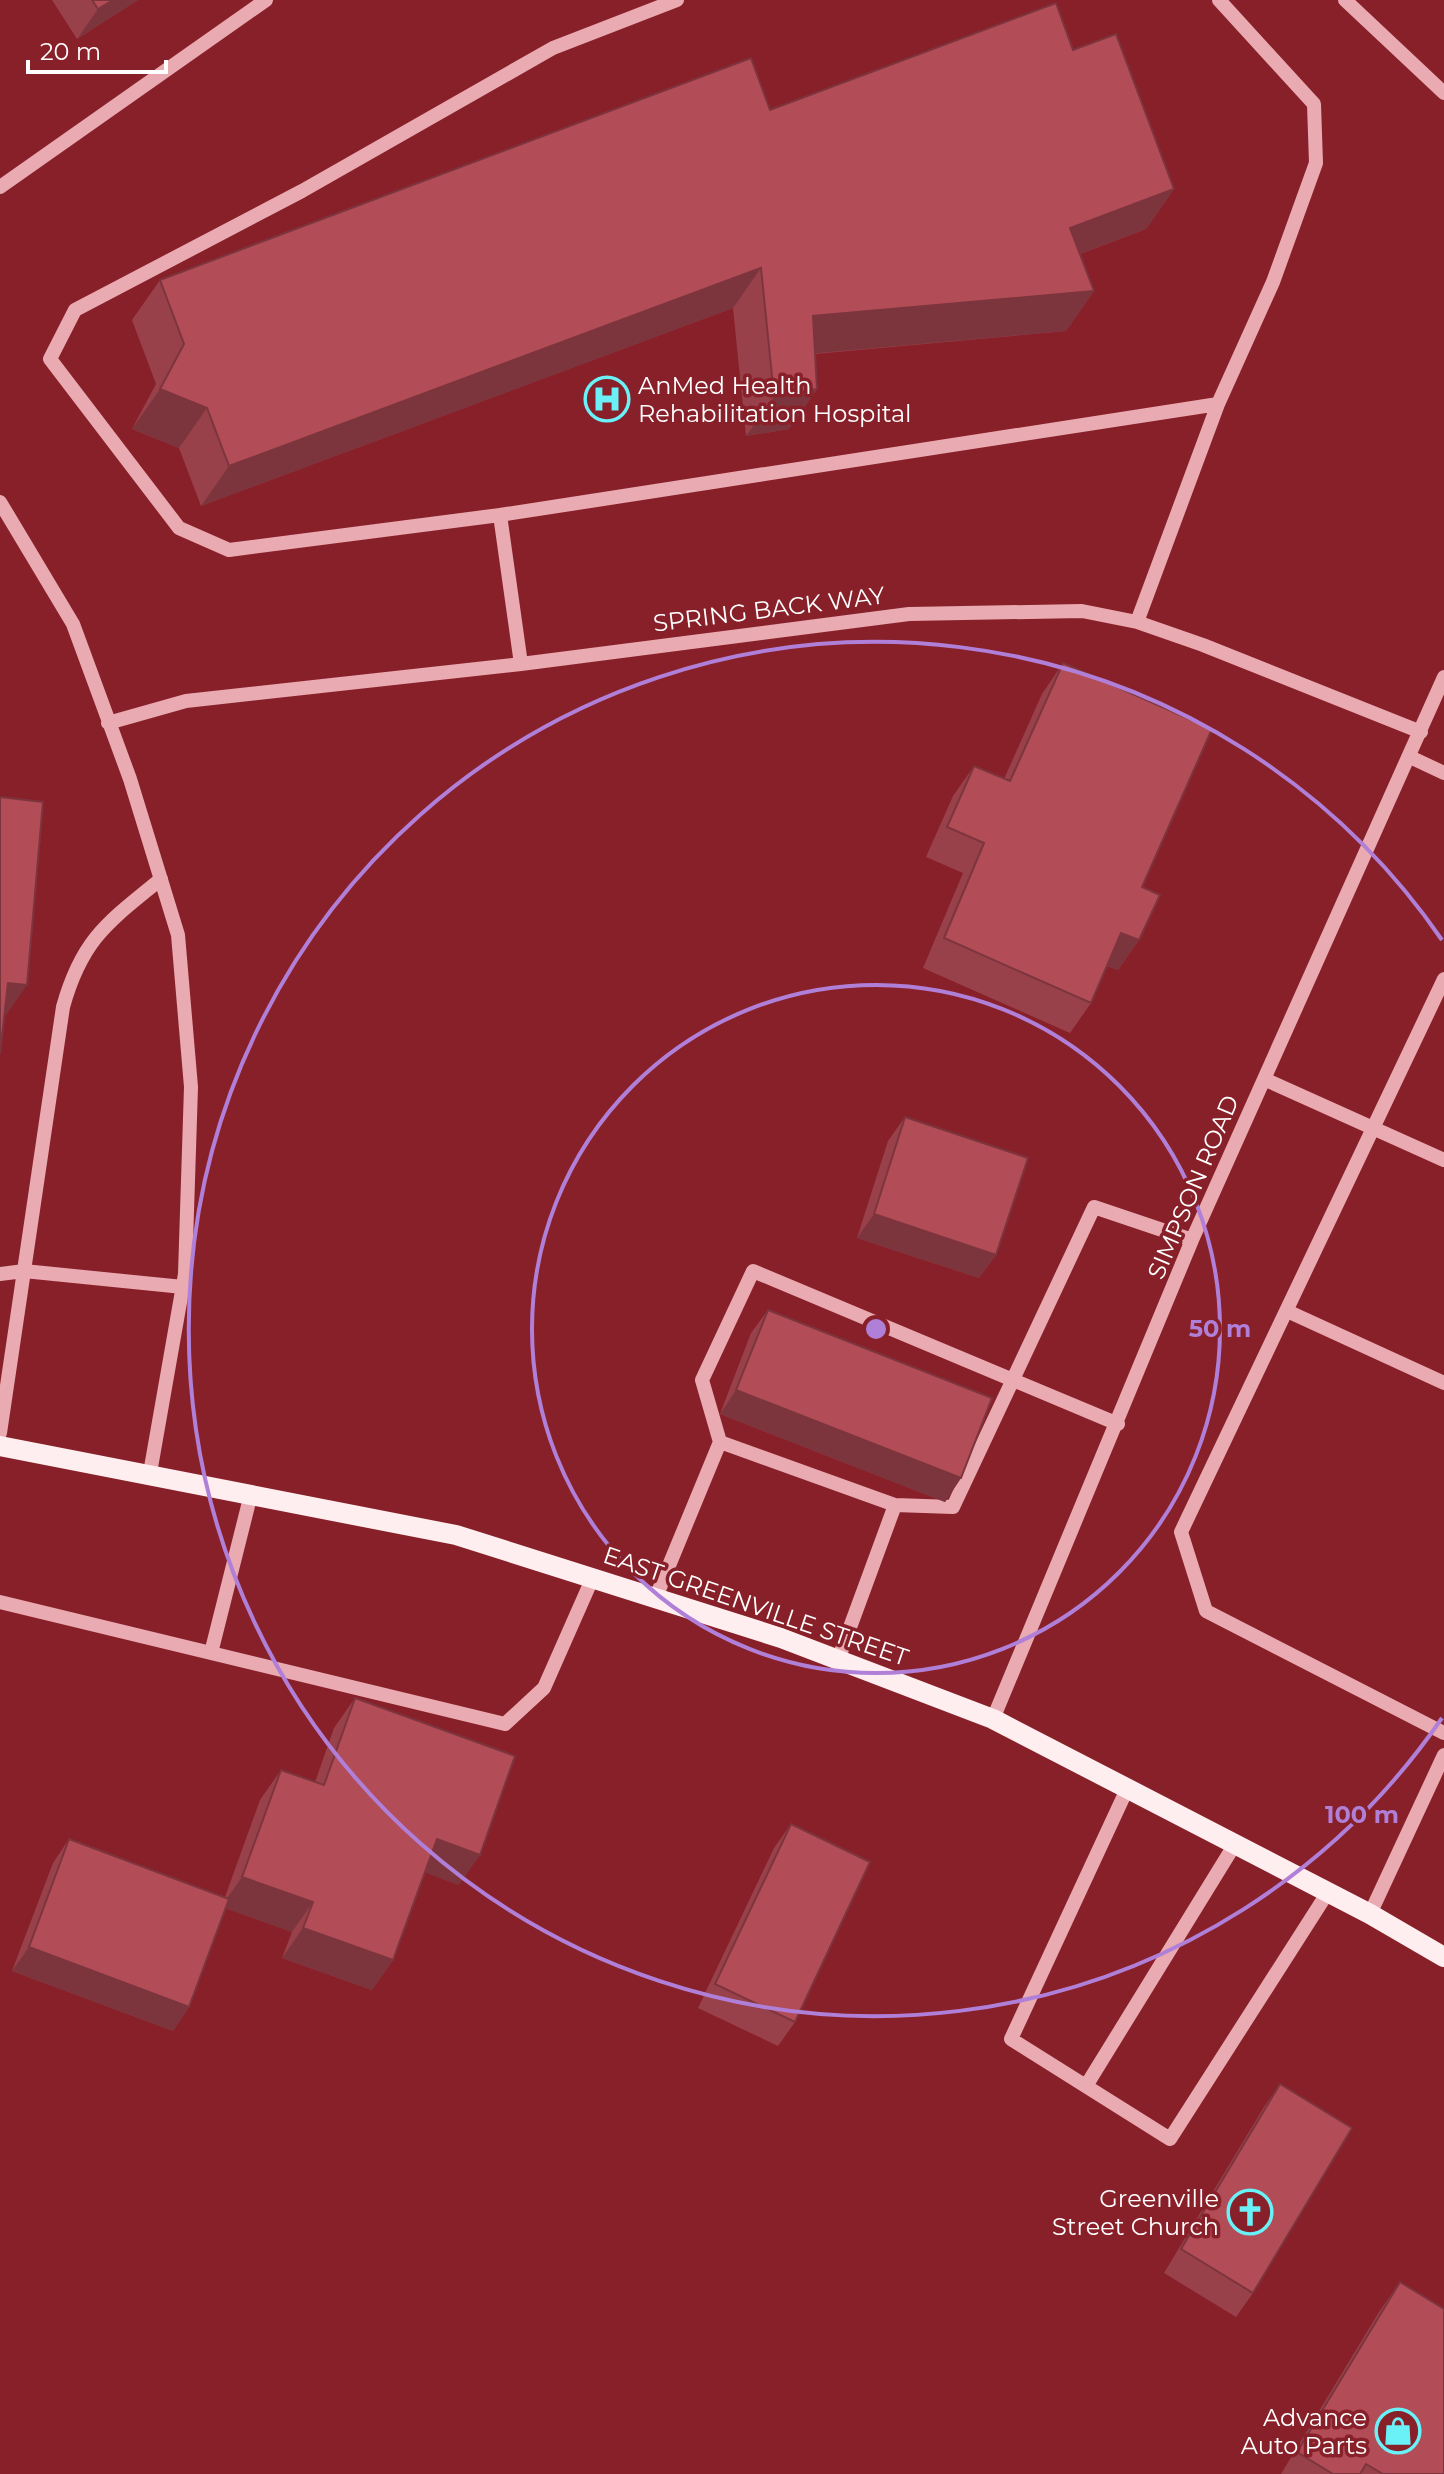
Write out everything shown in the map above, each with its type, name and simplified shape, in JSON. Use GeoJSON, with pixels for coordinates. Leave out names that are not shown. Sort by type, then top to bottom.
{"type":"FeatureCollection","features":[{"type":"Feature","properties":{"kind":"main road","name":"EAST GREENVILLE STREET"},"geometry":{"type":"LineString","coordinates":[[0,1446],[456,1535],[656,1597],[838,1660],[993,1719],[1370,1914],[1444,1957]]}},
{"type":"Feature","properties":{"kind":"street"},"geometry":{"type":"LineString","coordinates":[[0,187],[266,0]]}},
{"type":"Feature","properties":{"kind":"street"},"geometry":{"type":"LineString","coordinates":[[677,0],[553,48],[302,191],[75,310],[50,359],[179,528],[229,550],[500,515],[1218,404]]}},
{"type":"Feature","properties":{"kind":"street"},"geometry":{"type":"LineString","coordinates":[[1137,622],[1218,404],[1273,282],[1316,163],[1314,104],[1219,0]]}},
{"type":"Feature","properties":{"kind":"street"},"geometry":{"type":"LineString","coordinates":[[1345,0],[1444,93]]}},
{"type":"Feature","properties":{"kind":"street"},"geometry":{"type":"LineString","coordinates":[[0,502],[73,624],[130,779],[178,935],[191,1087],[183,1287],[150,1473]]}},
{"type":"Feature","properties":{"kind":"street"},"geometry":{"type":"LineString","coordinates":[[500,515],[521,664]]}},
{"type":"Feature","properties":{"kind":"street","name":"SPRING BACK WAY"},"geometry":{"type":"LineString","coordinates":[[108,723],[186,701],[521,664],[909,614],[1082,611],[1137,622],[1421,732]]}},
{"type":"Feature","properties":{"kind":"street","name":"SIMPSON ROAD"},"geometry":{"type":"LineString","coordinates":[[993,1719],[1192,1240],[1444,677]]}},
{"type":"Feature","properties":{"kind":"street"},"geometry":{"type":"LineString","coordinates":[[1410,757],[1444,773]]}},
{"type":"Feature","properties":{"kind":"street"},"geometry":{"type":"LineString","coordinates":[[0,1433],[63,1007],[74,968],[102,926],[161,879]]}},
{"type":"Feature","properties":{"kind":"street"},"geometry":{"type":"LineString","coordinates":[[1444,979],[1181,1532],[1206,1611],[1444,1733]]}},
{"type":"Feature","properties":{"kind":"street"},"geometry":{"type":"LineString","coordinates":[[1264,1079],[1444,1160]]}},
{"type":"Feature","properties":{"kind":"street"},"geometry":{"type":"LineString","coordinates":[[720,1442],[895,1505],[953,1507],[1094,1207],[1192,1240]]}},
{"type":"Feature","properties":{"kind":"street"},"geometry":{"type":"LineString","coordinates":[[0,1274],[24,1271],[183,1287]]}},
{"type":"Feature","properties":{"kind":"street"},"geometry":{"type":"LineString","coordinates":[[656,1597],[720,1442],[702,1380],[753,1271],[1118,1424]]}},
{"type":"Feature","properties":{"kind":"street"},"geometry":{"type":"LineString","coordinates":[[1287,1311],[1444,1383]]}},
{"type":"Feature","properties":{"kind":"street"},"geometry":{"type":"LineString","coordinates":[[211,1653],[251,1494]]}},
{"type":"Feature","properties":{"kind":"street"},"geometry":{"type":"LineString","coordinates":[[838,1660],[895,1505]]}},
{"type":"Feature","properties":{"kind":"street"},"geometry":{"type":"LineString","coordinates":[[0,1602],[505,1724],[544,1688],[593,1577]]}},
{"type":"Feature","properties":{"kind":"street"},"geometry":{"type":"LineString","coordinates":[[1370,1914],[1444,1755]]}},
{"type":"Feature","properties":{"kind":"street"},"geometry":{"type":"LineString","coordinates":[[1128,1787],[1011,2039],[1170,2139],[1328,1892]]}},
{"type":"Feature","properties":{"kind":"street"},"geometry":{"type":"LineString","coordinates":[[1086,2086],[1235,1844]]}},
{"type":"Feature","properties":{"kind":"building"},"geometry":{"type":"Polygon","coordinates":[[[92,0],[113,0],[98,9],[92,0]]]}},
{"type":"Feature","properties":{"kind":"building"},"geometry":{"type":"Polygon","coordinates":[[[1056,3],[1073,50],[1116,34],[1174,189],[1070,228],[1094,291],[813,316],[817,389],[774,396],[761,268],[229,466],[207,408],[160,389],[184,344],[160,280],[751,58],[770,110],[1056,3]]]}},
{"type":"Feature","properties":{"kind":"building"},"geometry":{"type":"Polygon","coordinates":[[[1063,663],[1212,729],[1142,887],[1160,895],[1139,940],[1121,933],[1091,1003],[944,938],[984,843],[947,827],[974,766],[1010,781],[1063,663]]]}},
{"type":"Feature","properties":{"kind":"building"},"geometry":{"type":"Polygon","coordinates":[[[0,797],[43,802],[27,985],[8,983],[0,1054],[0,797]]]}},
{"type":"Feature","properties":{"kind":"building"},"geometry":{"type":"Polygon","coordinates":[[[905,1117],[1028,1158],[996,1255],[874,1214],[905,1117]]]}},
{"type":"Feature","properties":{"kind":"building"},"geometry":{"type":"Polygon","coordinates":[[[768,1310],[992,1398],[961,1478],[736,1390],[768,1310]]]}},
{"type":"Feature","properties":{"kind":"building"},"geometry":{"type":"Polygon","coordinates":[[[355,1698],[515,1756],[480,1855],[437,1839],[393,1960],[303,1928],[313,1902],[242,1877],[281,1770],[324,1785],[355,1698]]]}},
{"type":"Feature","properties":{"kind":"building"},"geometry":{"type":"Polygon","coordinates":[[[791,1824],[870,1862],[795,2022],[715,1984],[791,1824]]]}},
{"type":"Feature","properties":{"kind":"building"},"geometry":{"type":"Polygon","coordinates":[[[69,1839],[229,1899],[189,2007],[29,1947],[69,1839]]]}},
{"type":"Feature","properties":{"kind":"building","name":"Greenville Street Church"},"geometry":{"type":"Polygon","coordinates":[[[1280,2084],[1352,2128],[1253,2293],[1181,2249],[1280,2084]]]}},
{"type":"Feature","properties":{"kind":"building"},"geometry":{"type":"Polygon","coordinates":[[[1400,2282],[1444,2309],[1444,2474],[1383,2474],[1366,2464],[1360,2474],[1333,2474],[1297,2452],[1400,2282]]]}},
{"type":"Feature","properties":{"kind":"place","name":"AnMed Health Rehabilitation Hospital"},"geometry":{"type":"Point","coordinates":[607,399]}},
{"type":"Feature","properties":{"kind":"place","name":"Greenville Street Church"},"geometry":{"type":"Point","coordinates":[1250,2212]}},
{"type":"Feature","properties":{"kind":"place","name":"Advance Auto Parts"},"geometry":{"type":"Point","coordinates":[1398,2431]}}]}
